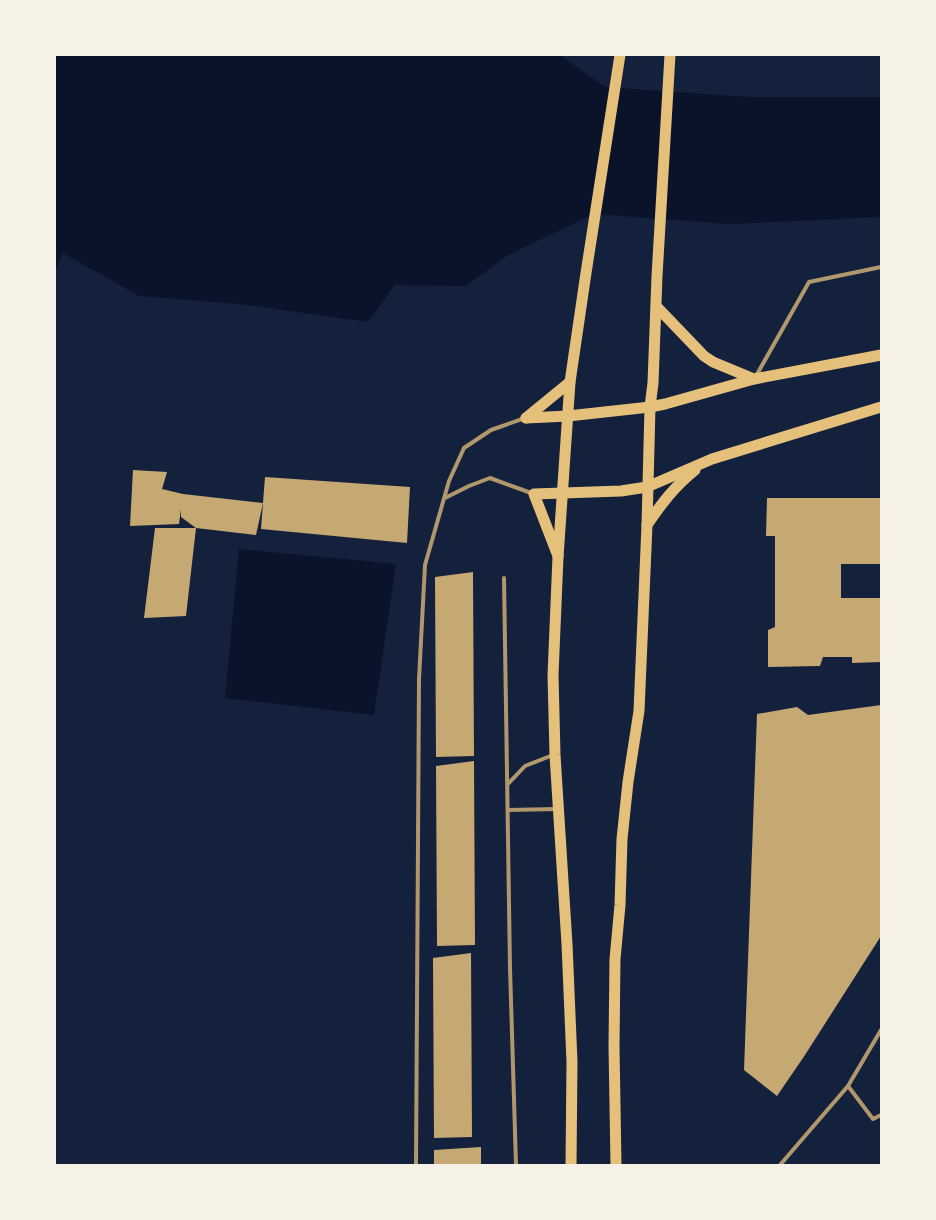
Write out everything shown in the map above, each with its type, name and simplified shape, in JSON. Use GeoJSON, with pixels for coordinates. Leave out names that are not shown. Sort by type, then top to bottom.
{"type":"FeatureCollection","features":[{"type":"Feature","properties":{"kind":"highway"},"geometry":{"type":"LineString","coordinates":[[571,1165],[572,1062],[567,944],[555,755],[553,675],[558,557],[570,382],[620,55]]}},
{"type":"Feature","properties":{"kind":"highway"},"geometry":{"type":"LineString","coordinates":[[616,1165],[614,1046],[615,959],[620,905],[622,839],[628,782],[639,711],[647,525],[650,407],[653,383],[657,276],[670,55]]}},
{"type":"Feature","properties":{"kind":"highway"},"geometry":{"type":"LineString","coordinates":[[657,307],[704,356],[713,362],[754,379]]}},
{"type":"Feature","properties":{"kind":"highway"},"geometry":{"type":"LineString","coordinates":[[526,418],[568,416],[650,407],[754,379],[881,354]]}},
{"type":"Feature","properties":{"kind":"highway"},"geometry":{"type":"LineString","coordinates":[[526,418],[570,382]]}},
{"type":"Feature","properties":{"kind":"highway"},"geometry":{"type":"LineString","coordinates":[[558,557],[534,494],[621,491],[647,487],[712,459],[881,407]]}},
{"type":"Feature","properties":{"kind":"highway"},"geometry":{"type":"LineString","coordinates":[[647,525],[664,500],[677,485],[712,459]]}},
{"type":"Feature","properties":{"kind":"street"},"geometry":{"type":"LineString","coordinates":[[754,379],[809,282],[881,267]]}},
{"type":"Feature","properties":{"kind":"street"},"geometry":{"type":"LineString","coordinates":[[416,1165],[419,679],[425,565],[449,481],[464,448],[491,430],[526,418]]}},
{"type":"Feature","properties":{"kind":"street"},"geometry":{"type":"LineString","coordinates":[[445,498],[469,486],[490,478],[534,494]]}},
{"type":"Feature","properties":{"kind":"street"},"geometry":{"type":"LineString","coordinates":[[504,578],[510,960],[516,1165]]}},
{"type":"Feature","properties":{"kind":"street"},"geometry":{"type":"LineString","coordinates":[[508,785],[525,766],[555,755]]}},
{"type":"Feature","properties":{"kind":"street"},"geometry":{"type":"LineString","coordinates":[[508,810],[559,809]]}},
{"type":"Feature","properties":{"kind":"street"},"geometry":{"type":"LineString","coordinates":[[780,1165],[848,1086],[881,1030]]}},
{"type":"Feature","properties":{"kind":"street"},"geometry":{"type":"LineString","coordinates":[[848,1086],[873,1119],[881,1115]]}},
{"type":"Feature","properties":{"kind":"water"},"geometry":{"type":"Polygon","coordinates":[[[55,55],[560,55],[605,87],[749,97],[881,97],[881,217],[730,224],[594,214],[508,255],[466,286],[395,285],[368,322],[239,304],[139,296],[63,253],[55,271],[55,55]]]}},
{"type":"Feature","properties":{"kind":"water"},"geometry":{"type":"Polygon","coordinates":[[[239,549],[396,564],[374,715],[225,698],[239,549]]]}},
{"type":"Feature","properties":{"kind":"building"},"geometry":{"type":"Polygon","coordinates":[[[133,470],[167,472],[162,489],[183,494],[263,503],[256,535],[196,528],[181,517],[181,509],[179,524],[130,526],[133,470]]]}},
{"type":"Feature","properties":{"kind":"building"},"geometry":{"type":"Polygon","coordinates":[[[265,477],[410,487],[407,543],[261,529],[265,477]]]}},
{"type":"Feature","properties":{"kind":"building"},"geometry":{"type":"Polygon","coordinates":[[[767,498],[881,498],[881,564],[841,564],[841,598],[881,598],[881,662],[852,663],[852,657],[823,657],[820,666],[768,667],[768,630],[775,627],[775,536],[766,536],[767,498]]]}},
{"type":"Feature","properties":{"kind":"building"},"geometry":{"type":"Polygon","coordinates":[[[155,528],[196,528],[186,616],[144,618],[155,528]]]}},
{"type":"Feature","properties":{"kind":"building"},"geometry":{"type":"Polygon","coordinates":[[[473,572],[474,756],[436,757],[435,577],[473,572]]]}},
{"type":"Feature","properties":{"kind":"building"},"geometry":{"type":"Polygon","coordinates":[[[881,705],[881,936],[777,1096],[744,1070],[757,714],[797,707],[808,715],[881,705]]]}},
{"type":"Feature","properties":{"kind":"building"},"geometry":{"type":"Polygon","coordinates":[[[474,761],[475,945],[437,946],[436,766],[474,761]]]}},
{"type":"Feature","properties":{"kind":"building"},"geometry":{"type":"Polygon","coordinates":[[[471,953],[472,1137],[434,1138],[433,958],[471,953]]]}},
{"type":"Feature","properties":{"kind":"building"},"geometry":{"type":"Polygon","coordinates":[[[481,1147],[481,1165],[434,1165],[434,1150],[481,1147]]]}}]}
